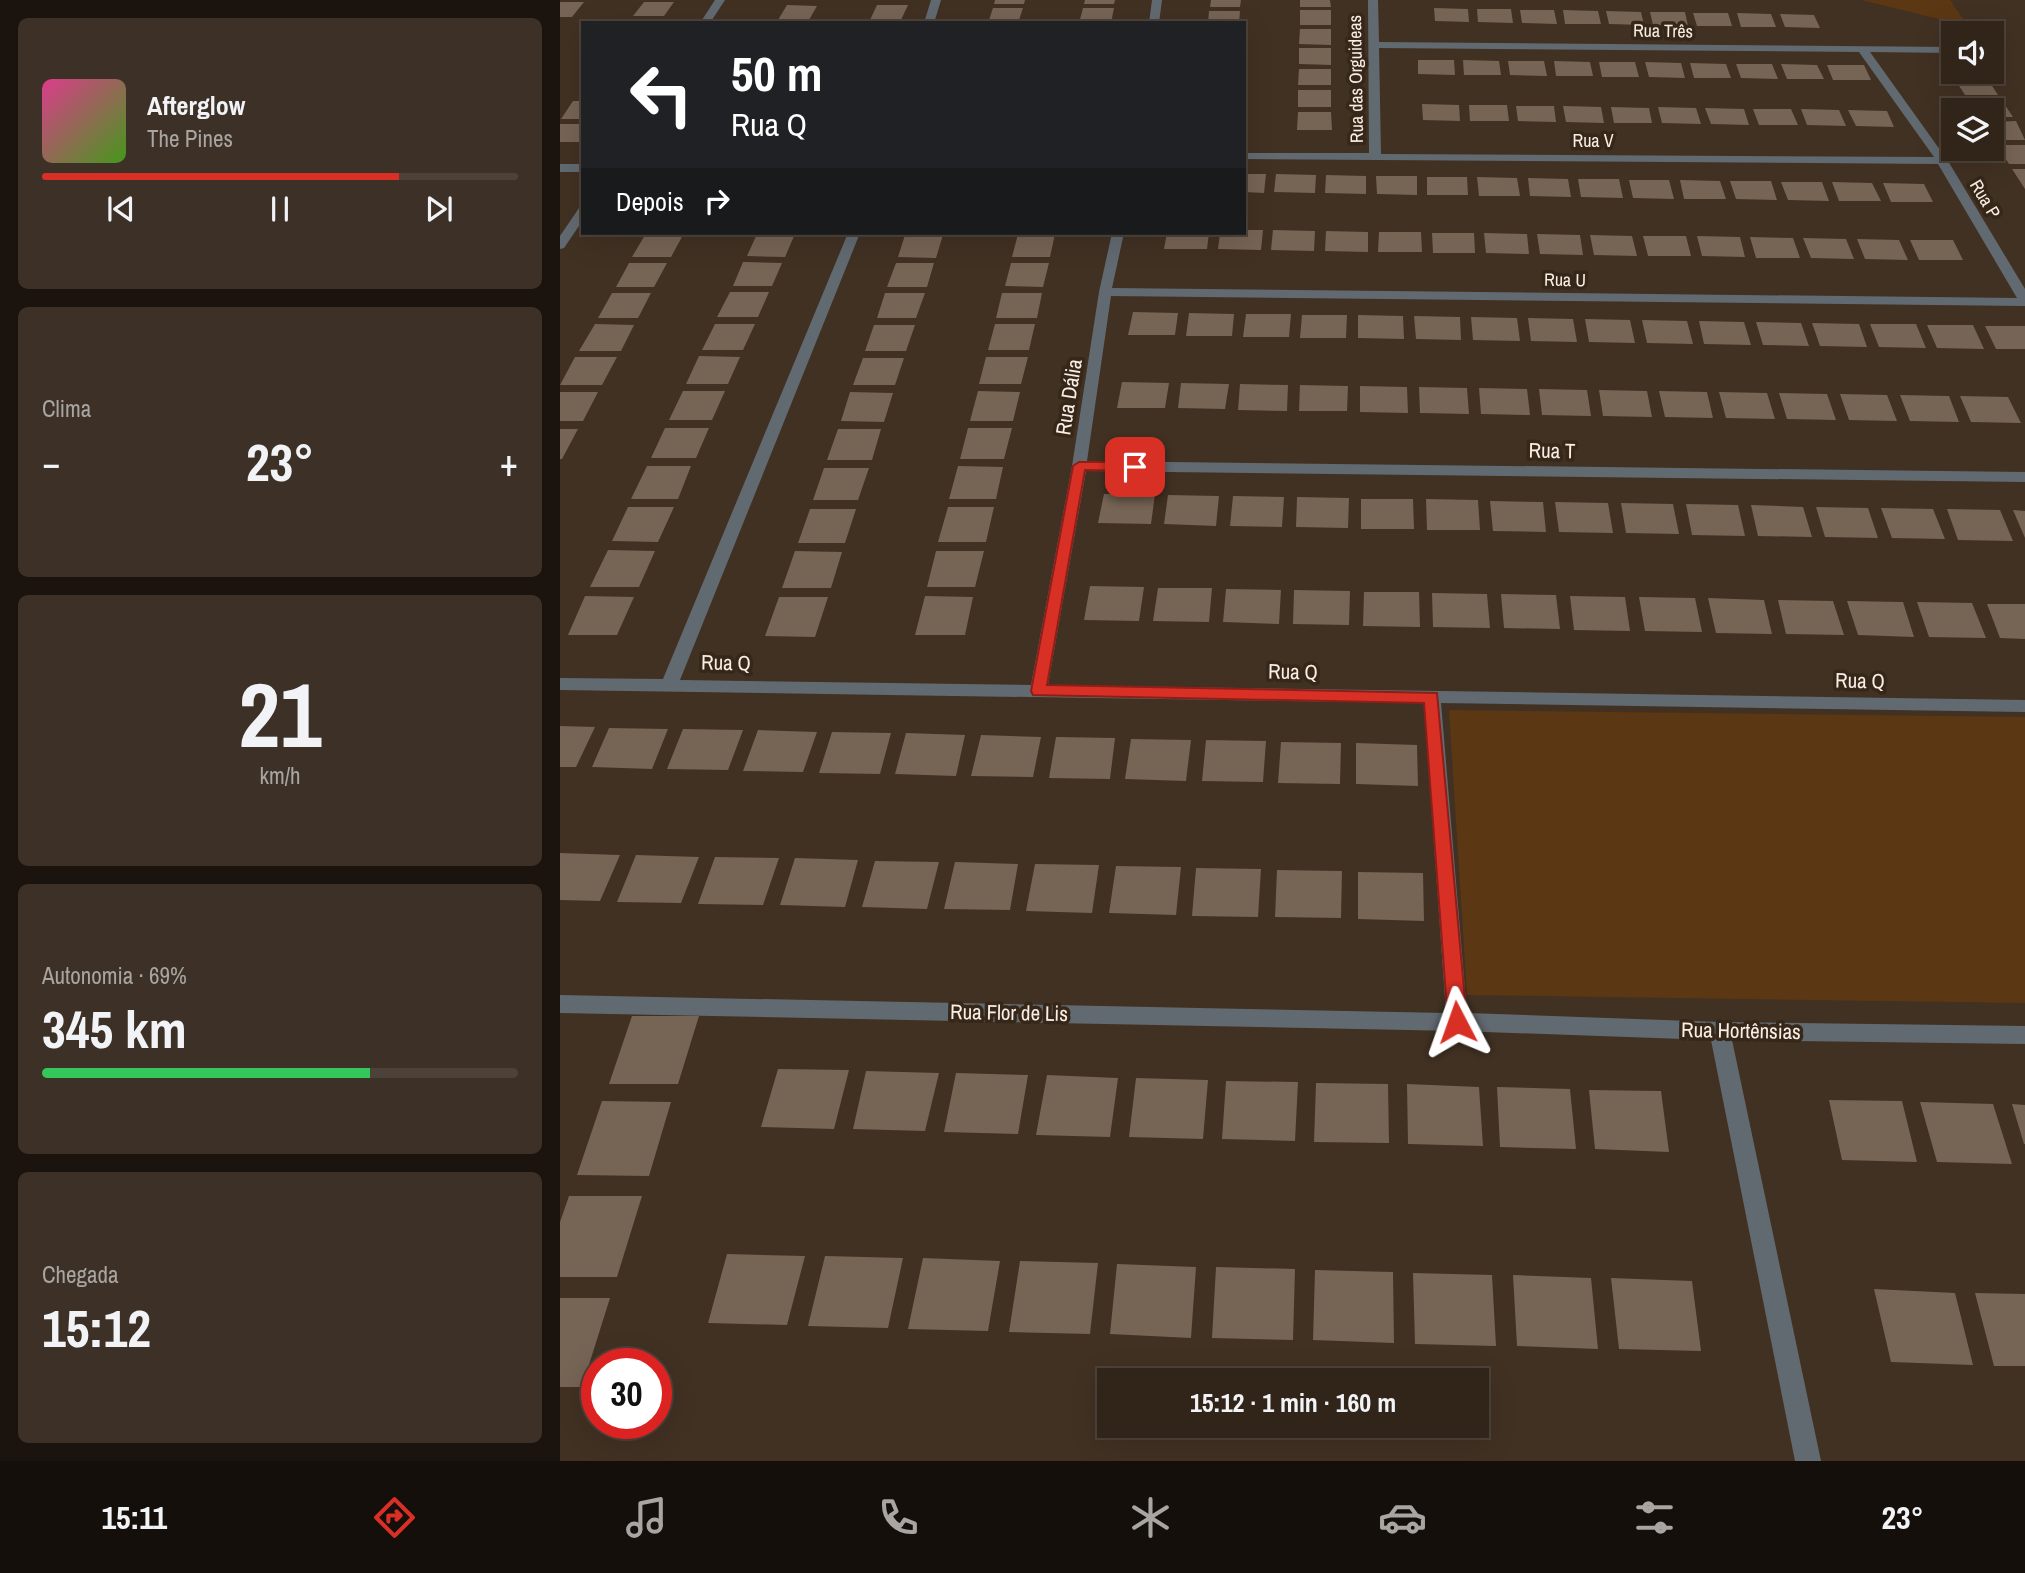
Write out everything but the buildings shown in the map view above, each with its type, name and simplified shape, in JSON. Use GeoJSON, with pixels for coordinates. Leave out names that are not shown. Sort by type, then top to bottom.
{"type":"FeatureCollection","features":[{"type":"Feature","properties":{"kind":"street"},"geometry":{"type":"LineString","coordinates":[[706,21],[720,0]]}},
{"type":"Feature","properties":{"kind":"street"},"geometry":{"type":"LineString","coordinates":[[930,21],[936,0]]}},
{"type":"Feature","properties":{"kind":"street"},"geometry":{"type":"LineString","coordinates":[[1154,21],[1157,0]]}},
{"type":"Feature","properties":{"kind":"street","name":"Rua das Orguideas"},"geometry":{"type":"LineString","coordinates":[[1373,0],[1375,157]]}},
{"type":"Feature","properties":{"kind":"street","name":"Rua Três"},"geometry":{"type":"LineString","coordinates":[[1372,45],[1941,50]]}},
{"type":"Feature","properties":{"kind":"street","name":"Rua P"},"geometry":{"type":"LineString","coordinates":[[1863,50],[1941,160]]}},
{"type":"Feature","properties":{"kind":"street","name":"Rua V"},"geometry":{"type":"LineString","coordinates":[[1246,156],[1941,161]]}},
{"type":"Feature","properties":{"kind":"street","name":"Rua P"},"geometry":{"type":"LineString","coordinates":[[1942,161],[2025,301]]}},
{"type":"Feature","properties":{"kind":"street"},"geometry":{"type":"LineString","coordinates":[[560,168],[581,168]]}},
{"type":"Feature","properties":{"kind":"street"},"geometry":{"type":"LineString","coordinates":[[560,245],[581,214]]}},
{"type":"Feature","properties":{"kind":"street"},"geometry":{"type":"LineString","coordinates":[[669,685],[853,235]]}},
{"type":"Feature","properties":{"kind":"street","name":"Rua Dália"},"geometry":{"type":"LineString","coordinates":[[1038,691],[1079,466],[1105,292],[1118,235]]}},
{"type":"Feature","properties":{"kind":"street","name":"Rua U"},"geometry":{"type":"LineString","coordinates":[[1105,292],[2025,301]]}},
{"type":"Feature","properties":{"kind":"street","name":"Rua T"},"geometry":{"type":"LineString","coordinates":[[1079,466],[2025,477]]}},
{"type":"Feature","properties":{"kind":"street","name":"Rua Q"},"geometry":{"type":"LineString","coordinates":[[560,684],[2025,706]]}},
{"type":"Feature","properties":{"kind":"street"},"geometry":{"type":"LineString","coordinates":[[1432,697],[1457,1022]]}},
{"type":"Feature","properties":{"kind":"street","name":"Rua Flor de Lis"},"geometry":{"type":"LineString","coordinates":[[560,1004],[1457,1022]]}},
{"type":"Feature","properties":{"kind":"street","name":"Rua Hortênsias"},"geometry":{"type":"LineString","coordinates":[[1457,1022],[1720,1031],[2025,1035]]}},
{"type":"Feature","properties":{"kind":"street"},"geometry":{"type":"LineString","coordinates":[[1720,1031],[1808,1461]]}},
{"type":"Feature","properties":{"kind":"shaded area"},"geometry":{"type":"Polygon","coordinates":[[[1861,0],[1950,0],[1965,21],[1947,21],[1861,0]]]}},
{"type":"Feature","properties":{"kind":"shaded area"},"geometry":{"type":"Polygon","coordinates":[[[1449,710],[2025,717],[2025,1003],[1467,995],[1449,710]]]}},
{"type":"Feature","properties":{"kind":"route"},"geometry":{"type":"LineString","coordinates":[[1135,467],[1079,466],[1038,691],[1432,697],[1457,1022]]}}]}
